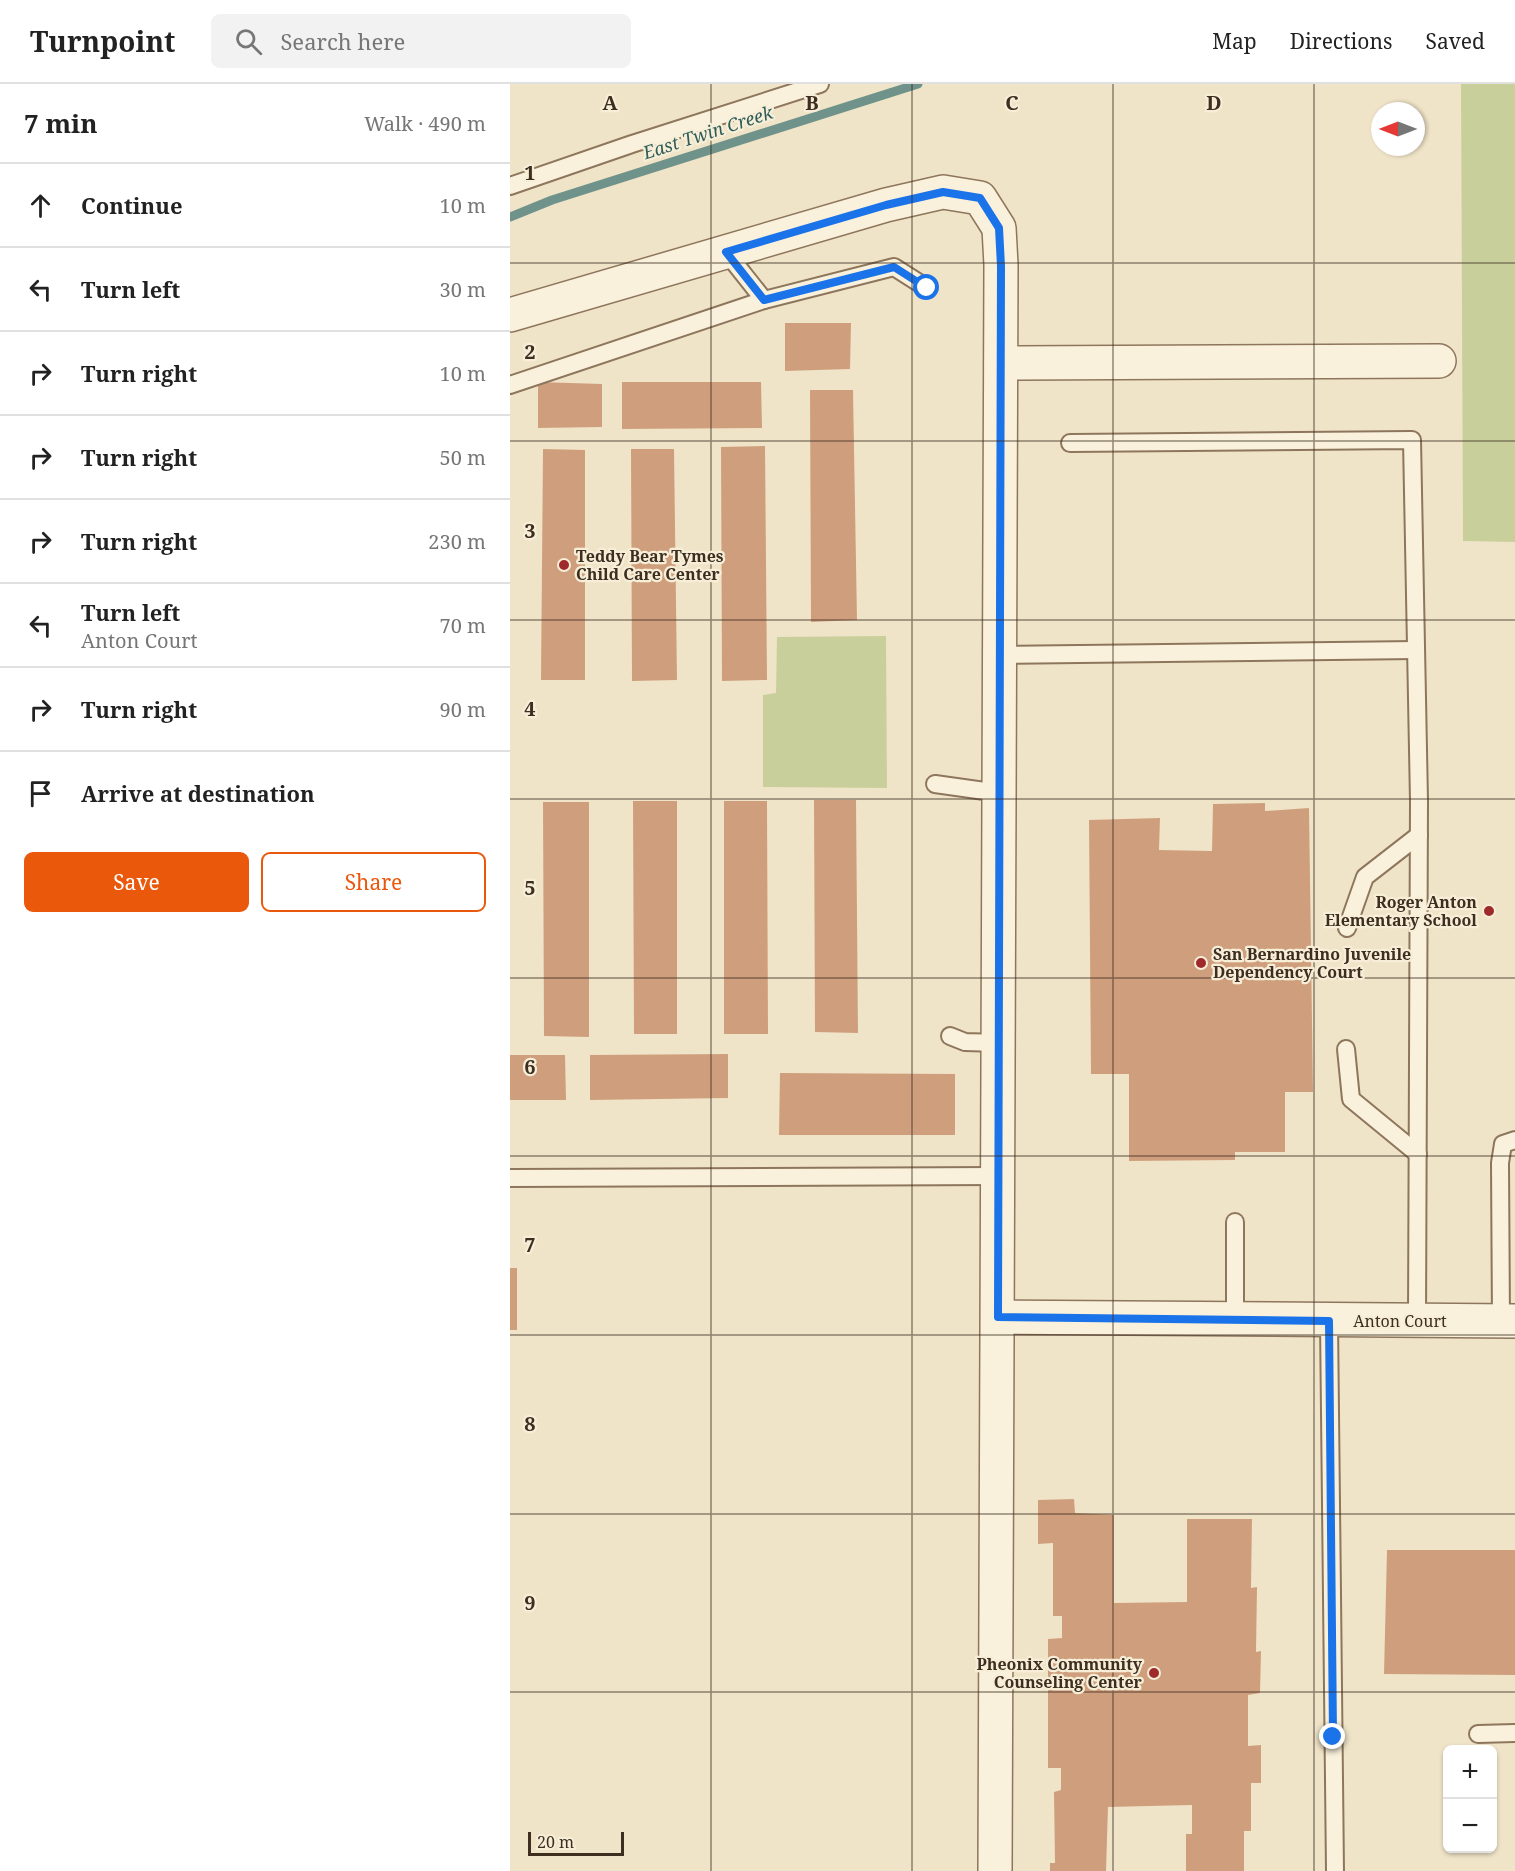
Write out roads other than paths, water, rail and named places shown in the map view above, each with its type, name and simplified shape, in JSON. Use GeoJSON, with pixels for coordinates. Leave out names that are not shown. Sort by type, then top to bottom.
{"type":"FeatureCollection","features":[{"type":"Feature","properties":{"kind":"street"},"geometry":{"type":"LineString","coordinates":[[510,315],[886,205],[943,192],[980,198],[999,228],[1001,363],[995,1871]]}},
{"type":"Feature","properties":{"kind":"street"},"geometry":{"type":"LineString","coordinates":[[1001,363],[1439,361]]}},
{"type":"Feature","properties":{"kind":"street","name":"Anton Court"},"geometry":{"type":"LineString","coordinates":[[998,1317],[1508,1321]]}},
{"type":"Feature","properties":{"kind":"lane"},"geometry":{"type":"LineString","coordinates":[[510,186],[820,84]]}},
{"type":"Feature","properties":{"kind":"lane"},"geometry":{"type":"LineString","coordinates":[[726,252],[764,300]]}},
{"type":"Feature","properties":{"kind":"lane"},"geometry":{"type":"LineString","coordinates":[[510,385],[764,300],[894,267],[927,288]]}},
{"type":"Feature","properties":{"kind":"lane"},"geometry":{"type":"LineString","coordinates":[[1070,443],[1412,440],[1419,835],[1417,1321]]}},
{"type":"Feature","properties":{"kind":"lane"},"geometry":{"type":"LineString","coordinates":[[1000,655],[1416,650]]}},
{"type":"Feature","properties":{"kind":"lane"},"geometry":{"type":"LineString","coordinates":[[935,784],[999,794]]}},
{"type":"Feature","properties":{"kind":"lane"},"geometry":{"type":"LineString","coordinates":[[1347,928],[1365,877],[1419,835]]}},
{"type":"Feature","properties":{"kind":"lane"},"geometry":{"type":"LineString","coordinates":[[950,1036],[965,1042],[998,1043]]}},
{"type":"Feature","properties":{"kind":"lane"},"geometry":{"type":"LineString","coordinates":[[1346,1049],[1352,1099],[1418,1154]]}},
{"type":"Feature","properties":{"kind":"lane"},"geometry":{"type":"LineString","coordinates":[[1508,1321],[1500,1163],[1503,1144],[1515,1140]]}},
{"type":"Feature","properties":{"kind":"lane"},"geometry":{"type":"LineString","coordinates":[[510,1178],[998,1176]]}},
{"type":"Feature","properties":{"kind":"lane"},"geometry":{"type":"LineString","coordinates":[[1235,1222],[1235,1320]]}},
{"type":"Feature","properties":{"kind":"lane"},"geometry":{"type":"LineString","coordinates":[[1329,1321],[1335,1871]]}},
{"type":"Feature","properties":{"kind":"lane"},"geometry":{"type":"LineString","coordinates":[[1478,1734],[1515,1733]]}},
{"type":"Feature","properties":{"kind":"waterway","name":"East Twin Creek"},"geometry":{"type":"LineString","coordinates":[[510,217],[552,200],[918,84]]}},
{"type":"Feature","properties":{"kind":"place","name":"Teddy Bear Tymes Child Care Center"},"geometry":{"type":"Point","coordinates":[564,565]}},
{"type":"Feature","properties":{"kind":"place","name":"Roger Anton Elementary School"},"geometry":{"type":"Point","coordinates":[1489,911]}},
{"type":"Feature","properties":{"kind":"place","name":"San Bernardino Juvenile Dependency Court"},"geometry":{"type":"Point","coordinates":[1201,963]}},
{"type":"Feature","properties":{"kind":"place","name":"Pheonix Community Counseling Center"},"geometry":{"type":"Point","coordinates":[1154,1673]}}]}
